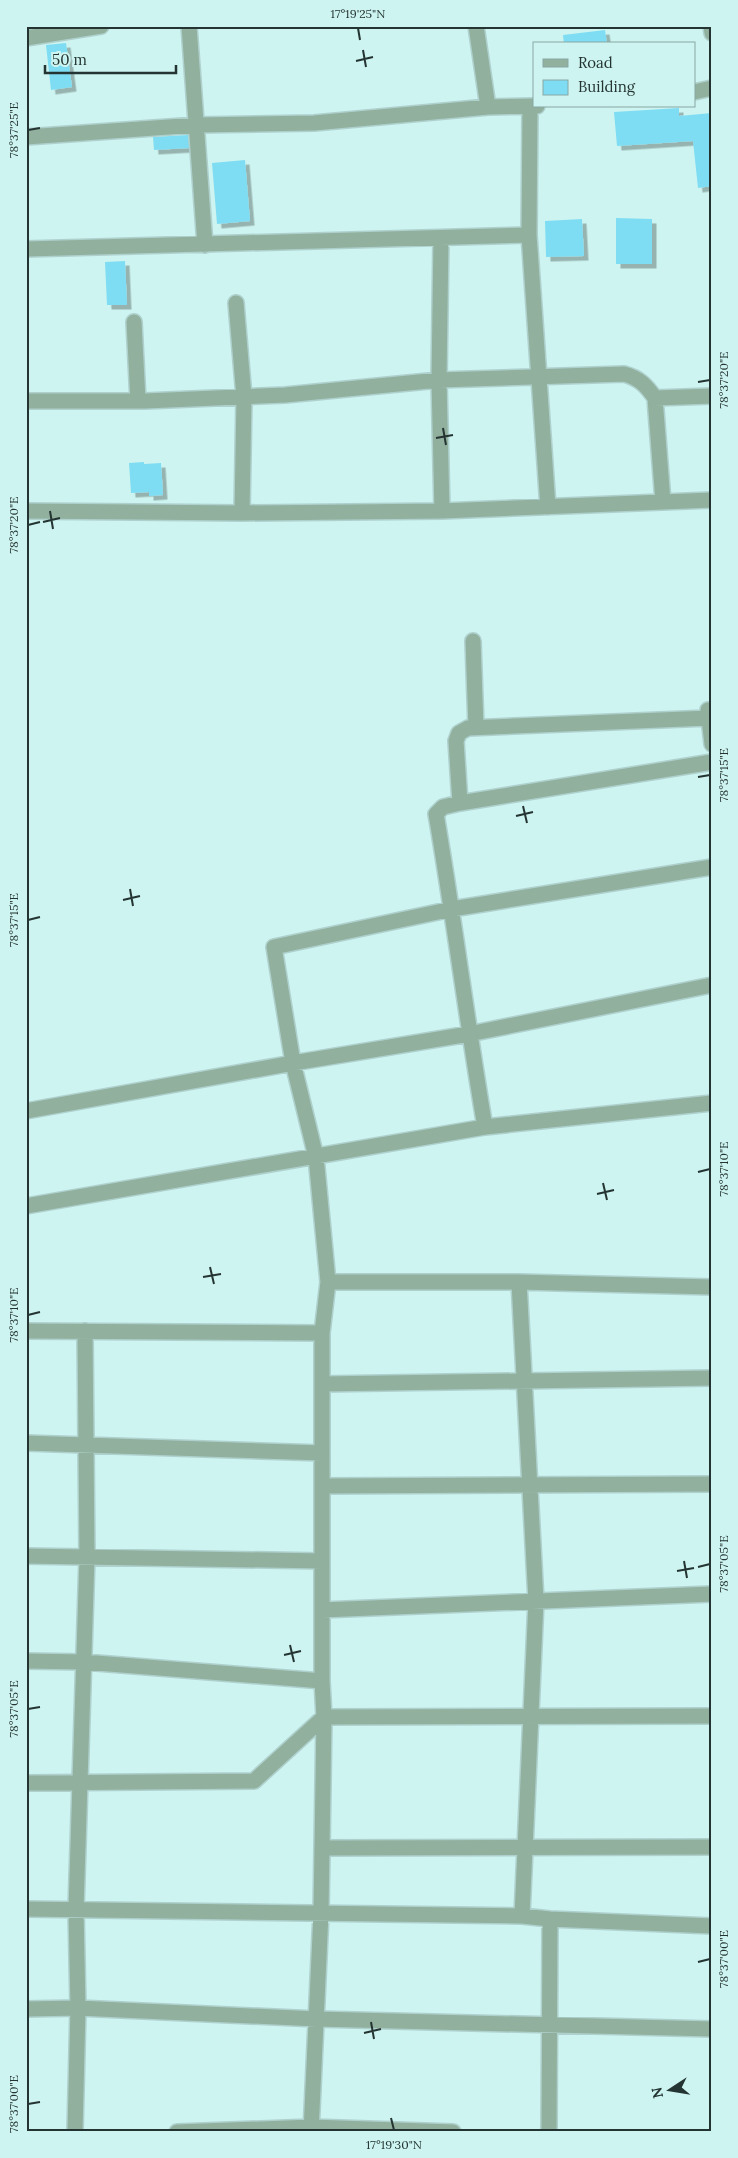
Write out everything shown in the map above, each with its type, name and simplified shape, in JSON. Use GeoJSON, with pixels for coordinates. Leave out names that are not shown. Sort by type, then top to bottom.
{"type":"FeatureCollection","features":[{"type":"Feature","properties":{"kind":"street"},"geometry":{"type":"LineString","coordinates":[[26,38],[101,26]]}},
{"type":"Feature","properties":{"kind":"street"},"geometry":{"type":"LineString","coordinates":[[188,26],[205,245]]}},
{"type":"Feature","properties":{"kind":"street"},"geometry":{"type":"LineString","coordinates":[[476,26],[488,107]]}},
{"type":"Feature","properties":{"kind":"street"},"geometry":{"type":"LineString","coordinates":[[711,26],[712,33]]}},
{"type":"Feature","properties":{"kind":"street"},"geometry":{"type":"LineString","coordinates":[[696,92],[712,88]]}},
{"type":"Feature","properties":{"kind":"street"},"geometry":{"type":"LineString","coordinates":[[26,137],[197,124],[314,123],[488,107],[533,106],[529,235],[548,507]]}},
{"type":"Feature","properties":{"kind":"street"},"geometry":{"type":"LineString","coordinates":[[26,249],[529,235]]}},
{"type":"Feature","properties":{"kind":"street"},"geometry":{"type":"LineString","coordinates":[[441,238],[439,380],[442,511]]}},
{"type":"Feature","properties":{"kind":"street"},"geometry":{"type":"LineString","coordinates":[[236,303],[244,397],[242,513]]}},
{"type":"Feature","properties":{"kind":"street"},"geometry":{"type":"LineString","coordinates":[[134,322],[138,401]]}},
{"type":"Feature","properties":{"kind":"street"},"geometry":{"type":"LineString","coordinates":[[26,401],[138,401],[244,397],[285,395],[439,380],[624,374],[637,378],[647,386],[655,398],[663,502]]}},
{"type":"Feature","properties":{"kind":"street"},"geometry":{"type":"LineString","coordinates":[[655,398],[712,396]]}},
{"type":"Feature","properties":{"kind":"street"},"geometry":{"type":"LineString","coordinates":[[26,511],[242,513],[442,511],[712,500]]}},
{"type":"Feature","properties":{"kind":"street"},"geometry":{"type":"LineString","coordinates":[[472,641],[476,728]]}},
{"type":"Feature","properties":{"kind":"street"},"geometry":{"type":"LineString","coordinates":[[460,803],[456,741],[459,733],[468,728],[708,713],[712,744]]}},
{"type":"Feature","properties":{"kind":"street"},"geometry":{"type":"LineString","coordinates":[[485,1127],[436,814],[443,807],[460,803],[712,762]]}},
{"type":"Feature","properties":{"kind":"street"},"geometry":{"type":"LineString","coordinates":[[312,2129],[321,1913],[324,1717],[322,1681],[322,1332],[328,1282],[316,1157],[293,1063],[274,947],[452,909],[712,867]]}},
{"type":"Feature","properties":{"kind":"street"},"geometry":{"type":"LineString","coordinates":[[26,1111],[293,1063],[469,1034],[712,985]]}},
{"type":"Feature","properties":{"kind":"street"},"geometry":{"type":"LineString","coordinates":[[26,1206],[485,1127],[712,1103]]}},
{"type":"Feature","properties":{"kind":"street"},"geometry":{"type":"LineString","coordinates":[[328,1282],[519,1282],[712,1287]]}},
{"type":"Feature","properties":{"kind":"street"},"geometry":{"type":"LineString","coordinates":[[519,1282],[536,1602],[522,1916]]}},
{"type":"Feature","properties":{"kind":"street"},"geometry":{"type":"LineString","coordinates":[[26,1330],[322,1332]]}},
{"type":"Feature","properties":{"kind":"street"},"geometry":{"type":"LineString","coordinates":[[75,2132],[78,2008],[76,1910],[87,1557],[85,1331]]}},
{"type":"Feature","properties":{"kind":"street"},"geometry":{"type":"LineString","coordinates":[[322,1384],[525,1379],[712,1378]]}},
{"type":"Feature","properties":{"kind":"street"},"geometry":{"type":"LineString","coordinates":[[26,1443],[322,1453]]}},
{"type":"Feature","properties":{"kind":"street"},"geometry":{"type":"LineString","coordinates":[[322,1486],[712,1484]]}},
{"type":"Feature","properties":{"kind":"street"},"geometry":{"type":"LineString","coordinates":[[26,1556],[322,1561]]}},
{"type":"Feature","properties":{"kind":"street"},"geometry":{"type":"LineString","coordinates":[[322,1610],[712,1594]]}},
{"type":"Feature","properties":{"kind":"street"},"geometry":{"type":"LineString","coordinates":[[26,1661],[84,1662],[322,1681]]}},
{"type":"Feature","properties":{"kind":"street"},"geometry":{"type":"LineString","coordinates":[[26,1783],[254,1781],[324,1717],[712,1716]]}},
{"type":"Feature","properties":{"kind":"street"},"geometry":{"type":"LineString","coordinates":[[322,1848],[712,1847]]}},
{"type":"Feature","properties":{"kind":"street"},"geometry":{"type":"LineString","coordinates":[[26,1909],[522,1916],[550,1919],[712,1926]]}},
{"type":"Feature","properties":{"kind":"street"},"geometry":{"type":"LineString","coordinates":[[549,2132],[550,1919]]}},
{"type":"Feature","properties":{"kind":"street"},"geometry":{"type":"LineString","coordinates":[[26,2009],[78,2008],[317,2019],[712,2028]]}},
{"type":"Feature","properties":{"kind":"street"},"geometry":{"type":"LineString","coordinates":[[177,2132],[312,2129],[454,2132]]}},
{"type":"Feature","properties":{"kind":"building"},"geometry":{"type":"Polygon","coordinates":[[[605,30],[607,42],[564,42],[563,35],[605,30]]]}},
{"type":"Feature","properties":{"kind":"building"},"geometry":{"type":"Polygon","coordinates":[[[66,43],[72,87],[51,90],[46,45],[66,43]]]}},
{"type":"Feature","properties":{"kind":"building"},"geometry":{"type":"Polygon","coordinates":[[[679,108],[679,116],[712,113],[712,186],[698,188],[693,141],[617,146],[614,112],[679,108]]]}},
{"type":"Feature","properties":{"kind":"building"},"geometry":{"type":"Polygon","coordinates":[[[188,135],[189,148],[154,150],[153,137],[188,135]]]}},
{"type":"Feature","properties":{"kind":"building"},"geometry":{"type":"Polygon","coordinates":[[[245,160],[250,221],[217,224],[212,163],[245,160]]]}},
{"type":"Feature","properties":{"kind":"building"},"geometry":{"type":"Polygon","coordinates":[[[616,218],[652,219],[652,264],[616,264],[616,218]]]}},
{"type":"Feature","properties":{"kind":"building"},"geometry":{"type":"Polygon","coordinates":[[[582,219],[584,256],[546,257],[545,221],[582,219]]]}},
{"type":"Feature","properties":{"kind":"building"},"geometry":{"type":"Polygon","coordinates":[[[125,261],[127,305],[107,305],[105,262],[125,261]]]}},
{"type":"Feature","properties":{"kind":"building"},"geometry":{"type":"Polygon","coordinates":[[[144,462],[144,464],[161,463],[163,495],[149,496],[149,492],[131,493],[129,463],[144,462]]]}}]}
